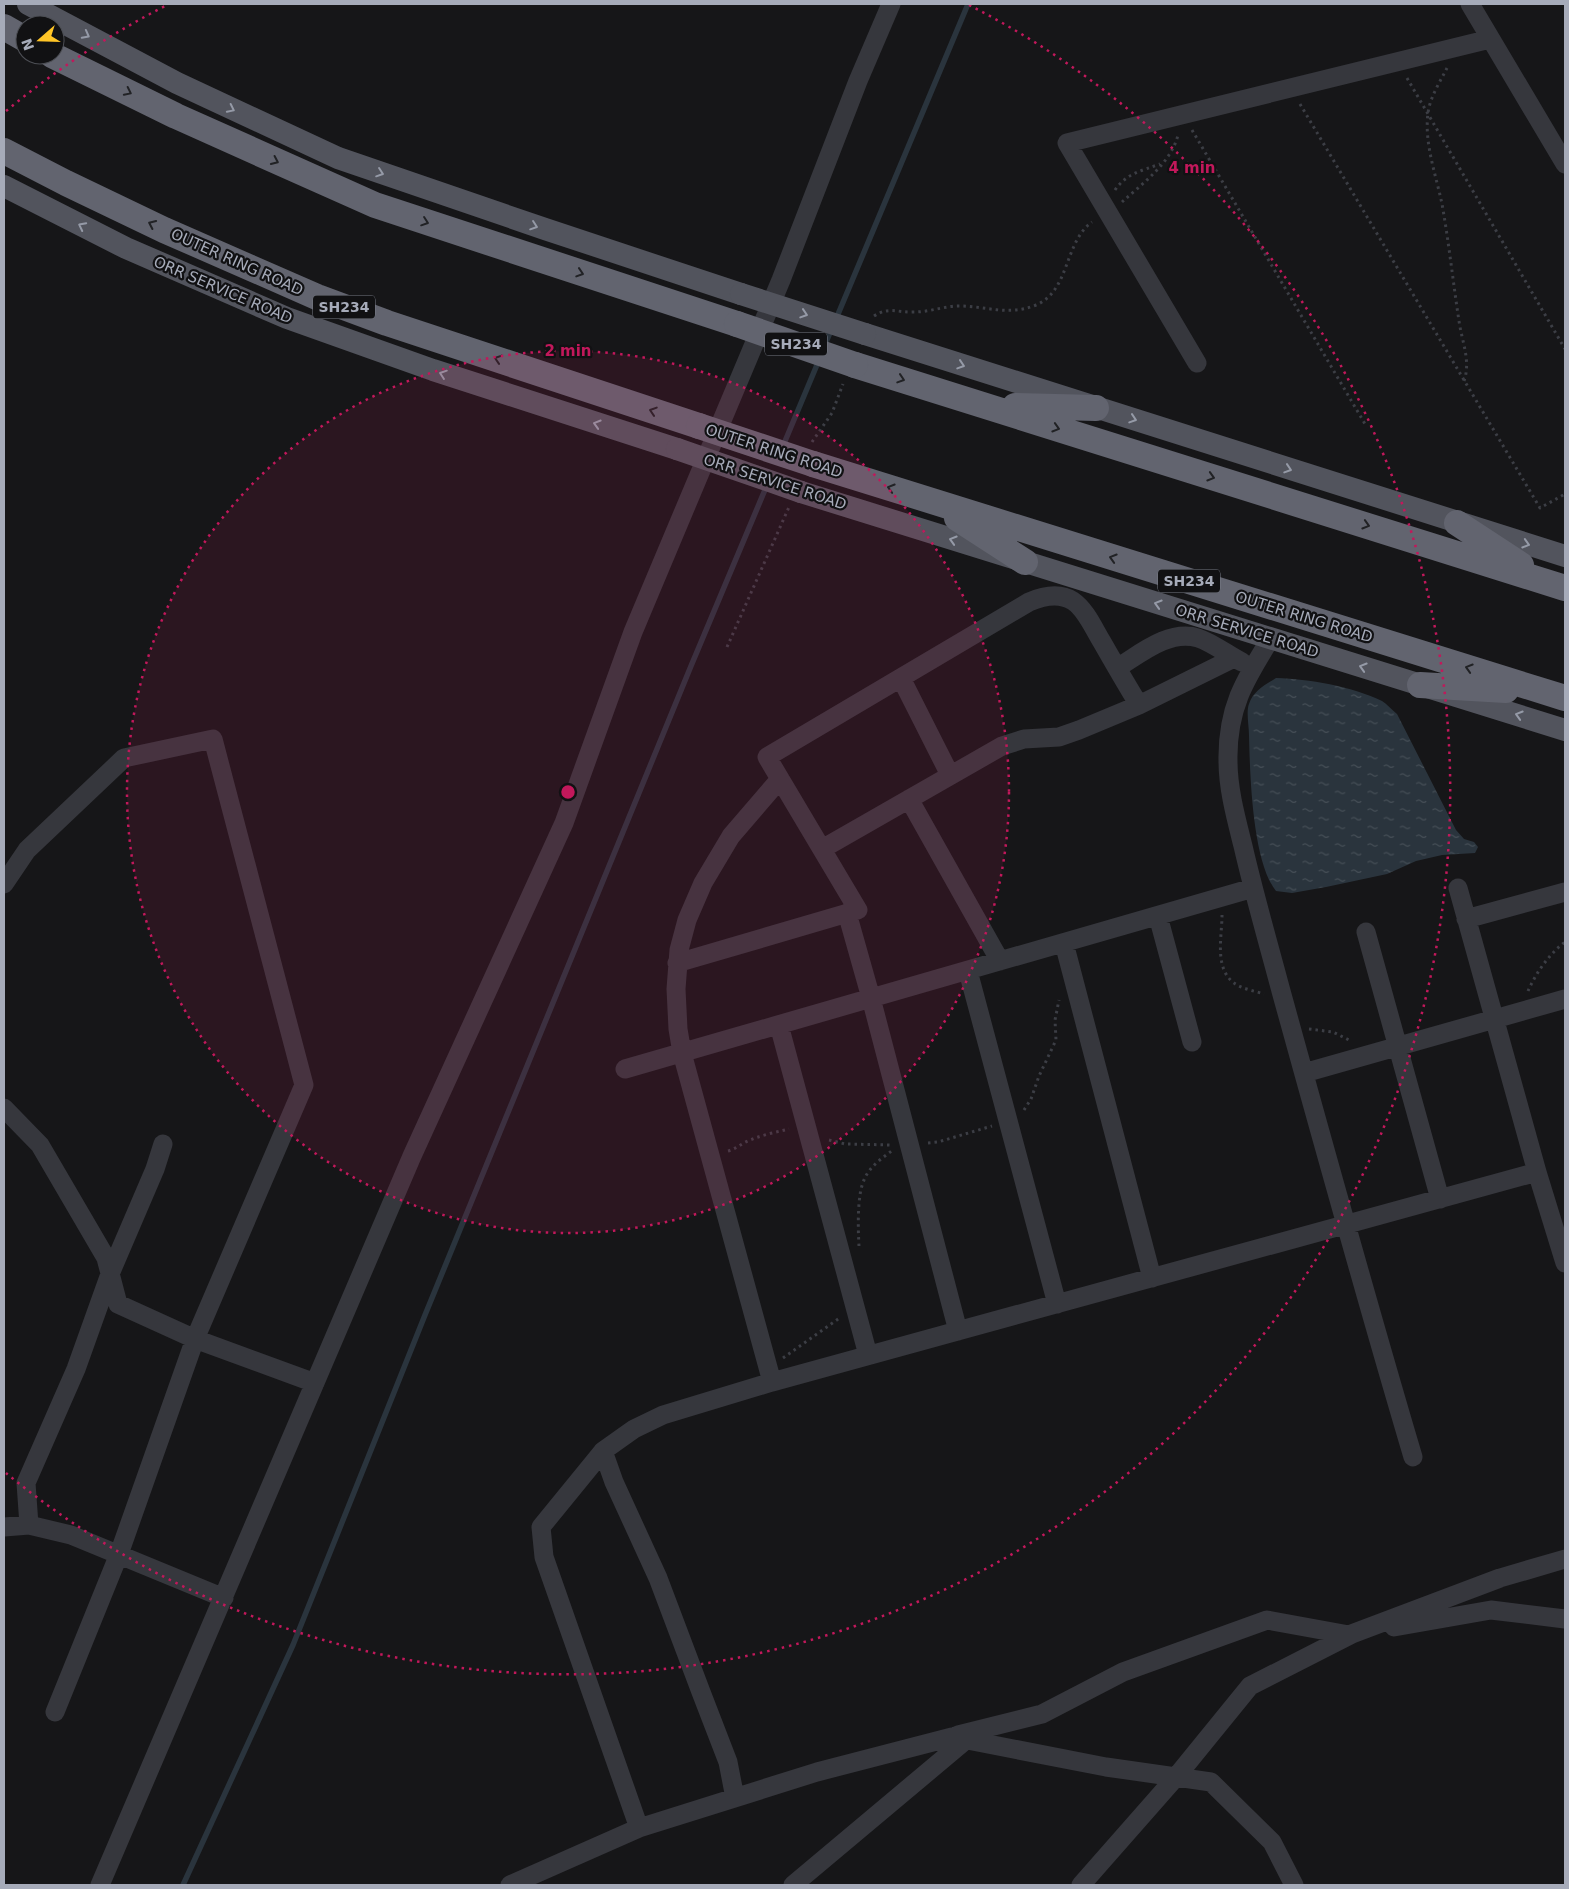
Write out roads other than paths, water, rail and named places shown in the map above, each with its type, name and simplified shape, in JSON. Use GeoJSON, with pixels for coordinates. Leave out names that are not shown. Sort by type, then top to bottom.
{"type":"FeatureCollection","features":[{"type":"Feature","properties":{"kind":"highway"},"geometry":{"type":"LineString","coordinates":[[4,27],[15,34]]}},
{"type":"Feature","properties":{"kind":"highway","name":"SH234"},"geometry":{"type":"LineString","coordinates":[[65,61],[185,120],[375,205],[984,406],[1557,585]]}},
{"type":"Feature","properties":{"kind":"highway","name":"OUTER RING ROAD"},"geometry":{"type":"LineString","coordinates":[[4,151],[155,226],[317,297],[387,323],[813,464],[1556,695]]}},
{"type":"Feature","properties":{"kind":"highway"},"geometry":{"type":"LineString","coordinates":[[984,406],[1096,408]]}},
{"type":"Feature","properties":{"kind":"highway"},"geometry":{"type":"LineString","coordinates":[[929,500],[1025,562]]}},
{"type":"Feature","properties":{"kind":"highway"},"geometry":{"type":"LineString","coordinates":[[1457,523],[1557,585]]}},
{"type":"Feature","properties":{"kind":"highway"},"geometry":{"type":"LineString","coordinates":[[1420,685],[1556,695]]}},
{"type":"Feature","properties":{"kind":"main road"},"geometry":{"type":"LineString","coordinates":[[28,4],[177,83],[338,158],[545,230],[740,294],[1565,556]]}},
{"type":"Feature","properties":{"kind":"main road","name":"ORR SERVICE ROAD"},"geometry":{"type":"LineString","coordinates":[[4,186],[126,248],[287,318],[433,370],[677,449],[801,492],[1565,730]]}},
{"type":"Feature","properties":{"kind":"street"},"geometry":{"type":"LineString","coordinates":[[100,1885],[412,1156],[564,823],[633,632],[778,288],[858,81],[891,4]]}},
{"type":"Feature","properties":{"kind":"street"},"geometry":{"type":"LineString","coordinates":[[1470,4],[1565,164]]}},
{"type":"Feature","properties":{"kind":"street"},"geometry":{"type":"LineString","coordinates":[[1196,363],[1067,142],[1490,40]]}},
{"type":"Feature","properties":{"kind":"street"},"geometry":{"type":"LineString","coordinates":[[677,963],[858,910],[767,757],[1029,602],[1050,595],[1063,597],[1079,607],[1090,622],[1139,705]]}},
{"type":"Feature","properties":{"kind":"street"},"geometry":{"type":"LineString","coordinates":[[1117,668],[1164,640],[1178,636],[1189,636],[1199,639],[1252,668]]}},
{"type":"Feature","properties":{"kind":"street"},"geometry":{"type":"LineString","coordinates":[[1270,638],[1237,697],[1231,716],[1228,763],[1235,816],[1345,1225],[1413,1457]]}},
{"type":"Feature","properties":{"kind":"street"},"geometry":{"type":"LineString","coordinates":[[822,849],[1002,746],[1024,739],[1059,737],[1139,705],[1234,658]]}},
{"type":"Feature","properties":{"kind":"street"},"geometry":{"type":"LineString","coordinates":[[900,678],[950,775]]}},
{"type":"Feature","properties":{"kind":"street"},"geometry":{"type":"LineString","coordinates":[[4,884],[27,850],[124,758],[213,739],[304,1085],[195,1339],[119,1554],[55,1712]]}},
{"type":"Feature","properties":{"kind":"street"},"geometry":{"type":"LineString","coordinates":[[772,1382],[682,1053],[678,1029],[676,989],[677,963],[681,938],[703,883],[732,836],[780,779]]}},
{"type":"Feature","properties":{"kind":"street"},"geometry":{"type":"LineString","coordinates":[[909,798],[1000,961]]}},
{"type":"Feature","properties":{"kind":"street"},"geometry":{"type":"LineString","coordinates":[[625,1070],[1253,888]]}},
{"type":"Feature","properties":{"kind":"street"},"geometry":{"type":"LineString","coordinates":[[1458,888],[1537,1172],[1565,1263]]}},
{"type":"Feature","properties":{"kind":"street"},"geometry":{"type":"LineString","coordinates":[[1466,919],[1565,892]]}},
{"type":"Feature","properties":{"kind":"street"},"geometry":{"type":"LineString","coordinates":[[847,913],[958,1331]]}},
{"type":"Feature","properties":{"kind":"street"},"geometry":{"type":"LineString","coordinates":[[1158,916],[1192,1042]]}},
{"type":"Feature","properties":{"kind":"street"},"geometry":{"type":"LineString","coordinates":[[1366,932],[1440,1198]]}},
{"type":"Feature","properties":{"kind":"street"},"geometry":{"type":"LineString","coordinates":[[1064,943],[1152,1278]]}},
{"type":"Feature","properties":{"kind":"street"},"geometry":{"type":"LineString","coordinates":[[968,971],[1057,1304]]}},
{"type":"Feature","properties":{"kind":"street"},"geometry":{"type":"LineString","coordinates":[[1304,1073],[1565,999]]}},
{"type":"Feature","properties":{"kind":"street"},"geometry":{"type":"LineString","coordinates":[[779,1025],[868,1356]]}},
{"type":"Feature","properties":{"kind":"street"},"geometry":{"type":"LineString","coordinates":[[4,1108],[40,1145],[106,1258],[118,1304],[195,1339],[316,1383]]}},
{"type":"Feature","properties":{"kind":"street"},"geometry":{"type":"LineString","coordinates":[[29,1525],[26,1483],[76,1369],[110,1274],[155,1169],[163,1144]]}},
{"type":"Feature","properties":{"kind":"street"},"geometry":{"type":"LineString","coordinates":[[639,1828],[544,1557],[541,1527],[603,1451],[634,1429],[663,1415],[772,1382],[1537,1172]]}},
{"type":"Feature","properties":{"kind":"street"},"geometry":{"type":"LineString","coordinates":[[603,1451],[614,1482],[658,1578],[728,1762],[735,1798]]}},
{"type":"Feature","properties":{"kind":"street"},"geometry":{"type":"LineString","coordinates":[[4,1527],[29,1525],[71,1534],[224,1598]]}},
{"type":"Feature","properties":{"kind":"street"},"geometry":{"type":"LineString","coordinates":[[1081,1885],[1176,1777],[1250,1686],[1349,1635],[1500,1578],[1565,1559]]}},
{"type":"Feature","properties":{"kind":"street"},"geometry":{"type":"LineString","coordinates":[[510,1885],[639,1828],[817,1772],[960,1738],[1042,1714],[1124,1672],[1267,1620],[1349,1635],[1491,1610],[1565,1619]]}},
{"type":"Feature","properties":{"kind":"street"},"geometry":{"type":"LineString","coordinates":[[960,1738],[1106,1767],[1211,1782],[1272,1842],[1294,1885]]}},
{"type":"Feature","properties":{"kind":"street"},"geometry":{"type":"LineString","coordinates":[[793,1885],[960,1738]]}},
{"type":"Feature","properties":{"kind":"water"},"geometry":{"type":"Polygon","coordinates":[[[1276,678],[1344,687],[1370,696],[1388,705],[1397,714],[1456,830],[1464,839],[1474,842],[1478,847],[1475,853],[1442,855],[1416,861],[1387,874],[1326,887],[1292,893],[1276,891],[1268,877],[1257,838],[1252,793],[1248,707],[1253,695],[1276,678]]]}},
{"type":"Feature","properties":{"kind":"waterway"},"geometry":{"type":"LineString","coordinates":[[836,319],[968,4]]}},
{"type":"Feature","properties":{"kind":"waterway"},"geometry":{"type":"LineString","coordinates":[[824,347],[832,328]]}},
{"type":"Feature","properties":{"kind":"waterway"},"geometry":{"type":"LineString","coordinates":[[783,446],[819,360]]}},
{"type":"Feature","properties":{"kind":"waterway"},"geometry":{"type":"LineString","coordinates":[[183,1885],[293,1645],[425,1315],[767,485]]}}]}
